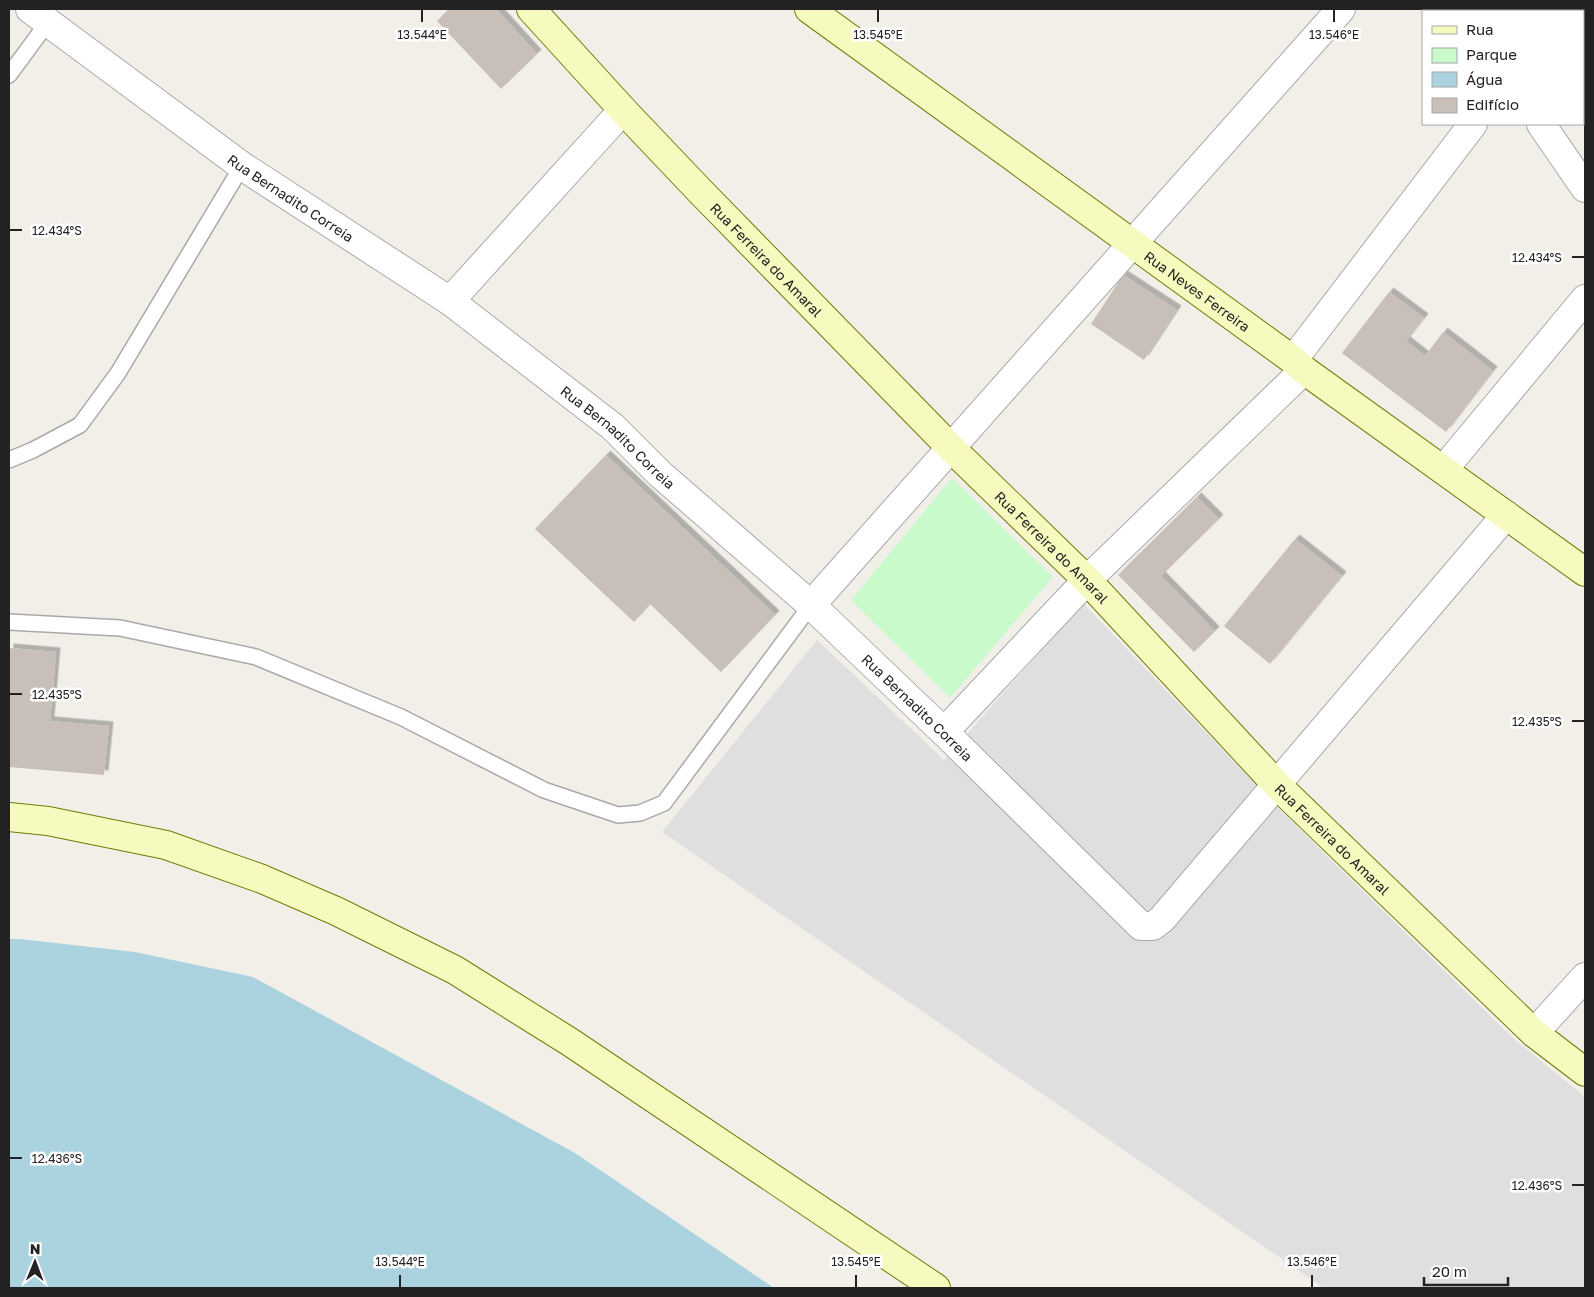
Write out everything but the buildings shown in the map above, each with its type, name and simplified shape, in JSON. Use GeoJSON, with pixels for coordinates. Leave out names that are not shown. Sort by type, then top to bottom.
{"type":"FeatureCollection","features":[{"type":"Feature","properties":{"kind":"street","name":"Rua Ferreira do Amaral"},"geometry":{"type":"LineString","coordinates":[[531,9],[623,110],[951,448],[1087,580],[1277,785],[1534,1033],[1585,1072]]}},
{"type":"Feature","properties":{"kind":"street","name":"Rua Neves Ferreira"},"geometry":{"type":"LineString","coordinates":[[809,9],[1585,572]]}},
{"type":"Feature","properties":{"kind":"street"},"geometry":{"type":"LineString","coordinates":[[811,605],[1341,9]]}},
{"type":"Feature","properties":{"kind":"street","name":"Rua Bernadito Correia"},"geometry":{"type":"LineString","coordinates":[[39,15],[242,166],[450,301],[613,428],[660,474],[811,605],[944,732],[1141,926],[1153,926],[1162,919],[1277,785]]}},
{"type":"Feature","properties":{"kind":"street"},"geometry":{"type":"LineString","coordinates":[[450,301],[623,110]]}},
{"type":"Feature","properties":{"kind":"street"},"geometry":{"type":"LineString","coordinates":[[944,732],[1087,580],[1299,365],[1472,125]]}},
{"type":"Feature","properties":{"kind":"street"},"geometry":{"type":"LineString","coordinates":[[1542,125],[1585,188]]}},
{"type":"Feature","properties":{"kind":"street"},"geometry":{"type":"LineString","coordinates":[[1444,469],[1585,300]]}},
{"type":"Feature","properties":{"kind":"street"},"geometry":{"type":"LineString","coordinates":[[1277,785],[1506,514]]}},
{"type":"Feature","properties":{"kind":"street"},"geometry":{"type":"LineString","coordinates":[[9,817],[48,821],[166,845],[262,879],[336,911],[455,970],[570,1042],[936,1288]]}},
{"type":"Feature","properties":{"kind":"street"},"geometry":{"type":"LineString","coordinates":[[1534,1033],[1585,977]]}},
{"type":"Feature","properties":{"kind":"lane"},"geometry":{"type":"LineString","coordinates":[[9,75],[39,15]]}},
{"type":"Feature","properties":{"kind":"lane"},"geometry":{"type":"LineString","coordinates":[[9,460],[33,450],[80,425],[118,373],[242,166]]}},
{"type":"Feature","properties":{"kind":"lane"},"geometry":{"type":"LineString","coordinates":[[9,622],[120,628],[256,657],[401,718],[544,790],[618,814],[640,813],[664,803],[811,605]]}},
{"type":"Feature","properties":{"kind":"shaded area"},"geometry":{"type":"Polygon","coordinates":[[[1083,603],[1277,807],[1514,1039],[1585,1097],[1585,1288],[1324,1288],[662,832],[817,640],[944,760],[1083,603]]]}},
{"type":"Feature","properties":{"kind":"green space"},"geometry":{"type":"Polygon","coordinates":[[[1585,35],[1585,124],[1584,122],[1585,35]]]}},
{"type":"Feature","properties":{"kind":"green space"},"geometry":{"type":"Polygon","coordinates":[[[952,478],[1053,577],[950,698],[851,600],[952,478]]]}},
{"type":"Feature","properties":{"kind":"water"},"geometry":{"type":"Polygon","coordinates":[[[9,939],[135,952],[253,977],[575,1153],[774,1288],[9,1288],[9,939]]]}}]}
